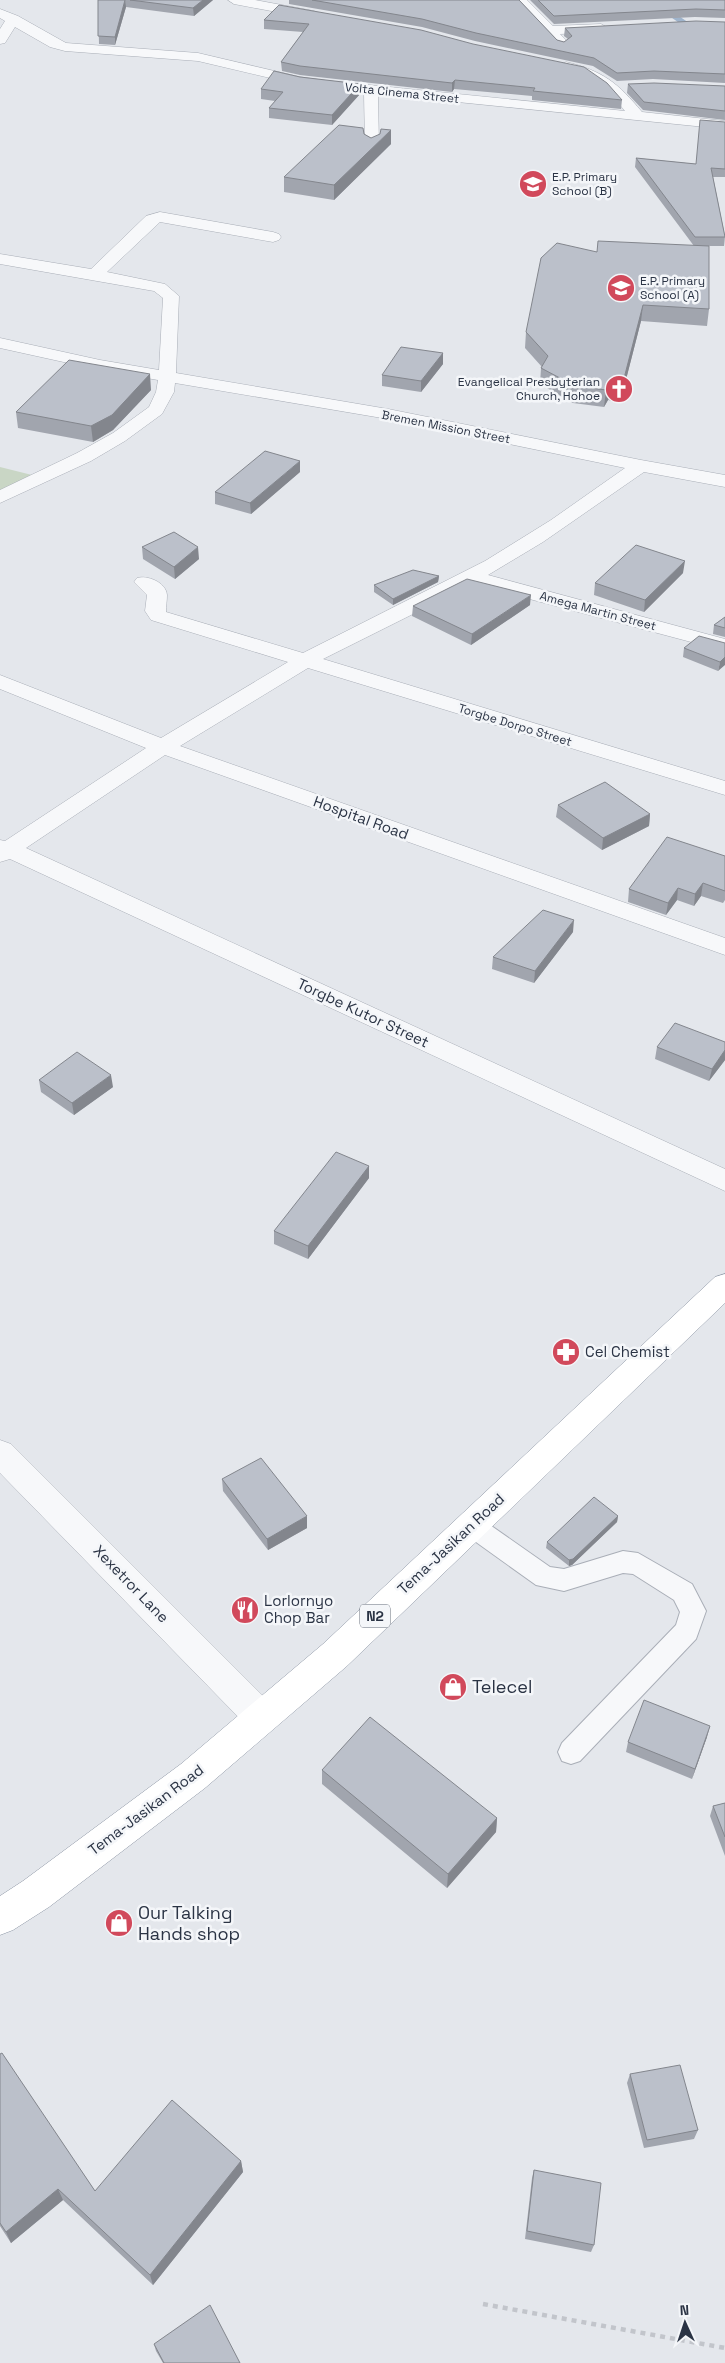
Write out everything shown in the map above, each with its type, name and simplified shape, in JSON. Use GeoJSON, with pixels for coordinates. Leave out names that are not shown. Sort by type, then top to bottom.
{"type":"FeatureCollection","features":[{"type":"Feature","properties":{"kind":"highway","name":"Tema-Jasikan Road"},"geometry":{"type":"LineString","coordinates":[[0,1918],[36,1894],[193,1776],[335,1655],[725,1285]]}},
{"type":"Feature","properties":{"kind":"street"},"geometry":{"type":"LineString","coordinates":[[234,0],[332,18]]}},
{"type":"Feature","properties":{"kind":"street"},"geometry":{"type":"LineString","coordinates":[[520,0],[551,30],[588,71],[613,87],[638,117]]}},
{"type":"Feature","properties":{"kind":"street","name":"Volta Cinema Street"},"geometry":{"type":"LineString","coordinates":[[0,13],[55,44],[65,47],[198,57],[300,81],[371,90],[725,126]]}},
{"type":"Feature","properties":{"kind":"street"},"geometry":{"type":"LineString","coordinates":[[0,40],[13,20]]}},
{"type":"Feature","properties":{"kind":"street"},"geometry":{"type":"LineString","coordinates":[[551,30],[616,27]]}},
{"type":"Feature","properties":{"kind":"street"},"geometry":{"type":"LineString","coordinates":[[549,63],[588,71]]}},
{"type":"Feature","properties":{"kind":"street"},"geometry":{"type":"LineString","coordinates":[[613,87],[632,86]]}},
{"type":"Feature","properties":{"kind":"street"},"geometry":{"type":"LineString","coordinates":[[371,90],[372,147]]}},
{"type":"Feature","properties":{"kind":"street"},"geometry":{"type":"LineString","coordinates":[[95,274],[152,219],[160,217],[273,237]]}},
{"type":"Feature","properties":{"kind":"street"},"geometry":{"type":"LineString","coordinates":[[0,260],[95,274],[159,287],[171,296],[167,377],[165,392],[156,410],[119,437],[84,457],[0,497]]}},
{"type":"Feature","properties":{"kind":"street","name":"Bremen Mission Street"},"geometry":{"type":"LineString","coordinates":[[0,343],[100,365],[388,414],[641,466],[725,481]]}},
{"type":"Feature","properties":{"kind":"street"},"geometry":{"type":"LineString","coordinates":[[3,850],[163,747],[305,661],[361,630],[471,577],[579,509],[641,466]]}},
{"type":"Feature","properties":{"kind":"street","name":"Amega Martin Street"},"geometry":{"type":"LineString","coordinates":[[471,577],[725,645]]}},
{"type":"Feature","properties":{"kind":"street","name":"Torgbe Dorpo Street"},"geometry":{"type":"LineString","coordinates":[[144,582],[157,593],[155,611],[158,616],[725,788]]}},
{"type":"Feature","properties":{"kind":"street","name":"Hospital Road"},"geometry":{"type":"LineString","coordinates":[[0,681],[163,747],[725,947]]}},
{"type":"Feature","properties":{"kind":"street","name":"Torgbe Kutor Street"},"geometry":{"type":"LineString","coordinates":[[3,850],[725,1181]]}},
{"type":"Feature","properties":{"kind":"street","name":"Xexetror Lane"},"geometry":{"type":"LineString","coordinates":[[0,1452],[261,1717]]}},
{"type":"Feature","properties":{"kind":"lane"},"geometry":{"type":"LineString","coordinates":[[471,1525],[545,1577],[564,1580],[623,1562],[638,1564],[683,1592],[693,1611],[687,1631],[571,1752]]}},
{"type":"Feature","properties":{"kind":"path"},"geometry":{"type":"LineString","coordinates":[[483,2304],[725,2348]]}},
{"type":"Feature","properties":{"kind":"green space"},"geometry":{"type":"Polygon","coordinates":[[[0,467],[44,478],[0,503],[0,467]]]}},
{"type":"Feature","properties":{"kind":"building"},"geometry":{"type":"Polygon","coordinates":[[[98,0],[125,0],[115,37],[98,36],[98,0]]]}},
{"type":"Feature","properties":{"kind":"building"},"geometry":{"type":"Polygon","coordinates":[[[130,0],[203,0],[193,8],[130,0]]]}},
{"type":"Feature","properties":{"kind":"building"},"geometry":{"type":"Polygon","coordinates":[[[312,0],[519,0],[557,40],[564,42],[572,36],[565,28],[696,21],[725,22],[725,74],[654,71],[617,73],[594,58],[476,33],[422,19],[312,0]]]}},
{"type":"Feature","properties":{"kind":"building"},"geometry":{"type":"Polygon","coordinates":[[[538,0],[725,0],[725,10],[696,9],[554,16],[538,0]]]}},
{"type":"Feature","properties":{"kind":"building"},"geometry":{"type":"Polygon","coordinates":[[[279,5],[421,30],[473,44],[584,67],[607,83],[622,100],[533,91],[535,88],[455,80],[452,83],[300,66],[281,62],[309,24],[264,20],[279,5]]]}},
{"type":"Feature","properties":{"kind":"building"},"geometry":{"type":"Polygon","coordinates":[[[274,71],[300,77],[360,84],[332,115],[269,108],[283,92],[261,89],[274,71]]]}},
{"type":"Feature","properties":{"kind":"building"},"geometry":{"type":"Polygon","coordinates":[[[654,83],[725,86],[725,111],[644,102],[628,84],[654,83]]]}},
{"type":"Feature","properties":{"kind":"building"},"geometry":{"type":"Polygon","coordinates":[[[700,120],[725,122],[725,169],[711,168],[725,237],[695,237],[636,158],[696,164],[700,120]]]}},
{"type":"Feature","properties":{"kind":"building"},"geometry":{"type":"Polygon","coordinates":[[[339,125],[363,128],[364,134],[371,138],[380,134],[381,129],[391,130],[334,185],[284,177],[339,125]]]}},
{"type":"Feature","properties":{"kind":"building"},"geometry":{"type":"Polygon","coordinates":[[[598,241],[709,246],[709,309],[643,305],[622,386],[609,384],[606,390],[575,386],[541,368],[548,356],[526,332],[541,258],[557,243],[597,252],[598,241]]]}},
{"type":"Feature","properties":{"kind":"building"},"geometry":{"type":"Polygon","coordinates":[[[401,347],[443,353],[421,381],[382,375],[401,347]]]}},
{"type":"Feature","properties":{"kind":"building"},"geometry":{"type":"Polygon","coordinates":[[[69,360],[150,374],[112,415],[91,426],[16,412],[69,360]]]}},
{"type":"Feature","properties":{"kind":"building"},"geometry":{"type":"Polygon","coordinates":[[[265,451],[300,461],[250,503],[215,492],[265,451]]]}},
{"type":"Feature","properties":{"kind":"building"},"geometry":{"type":"Polygon","coordinates":[[[174,532],[198,547],[174,567],[142,547],[174,532]]]}},
{"type":"Feature","properties":{"kind":"building"},"geometry":{"type":"Polygon","coordinates":[[[636,545],[685,561],[645,600],[595,583],[636,545]]]}},
{"type":"Feature","properties":{"kind":"building"},"geometry":{"type":"Polygon","coordinates":[[[413,570],[439,576],[393,599],[374,585],[413,570]]]}},
{"type":"Feature","properties":{"kind":"building"},"geometry":{"type":"Polygon","coordinates":[[[467,579],[531,595],[472,634],[413,606],[467,579]]]}},
{"type":"Feature","properties":{"kind":"building"},"geometry":{"type":"Polygon","coordinates":[[[725,617],[725,628],[714,625],[725,617]]]}},
{"type":"Feature","properties":{"kind":"building"},"geometry":{"type":"Polygon","coordinates":[[[699,636],[725,643],[725,657],[720,662],[684,648],[699,636]]]}},
{"type":"Feature","properties":{"kind":"building"},"geometry":{"type":"Polygon","coordinates":[[[605,782],[650,814],[603,838],[558,805],[605,782]]]}},
{"type":"Feature","properties":{"kind":"building"},"geometry":{"type":"Polygon","coordinates":[[[667,837],[725,856],[725,891],[703,883],[695,894],[678,888],[668,903],[629,889],[667,837]]]}},
{"type":"Feature","properties":{"kind":"building"},"geometry":{"type":"Polygon","coordinates":[[[543,910],[574,920],[535,971],[493,957],[543,910]]]}},
{"type":"Feature","properties":{"kind":"building"},"geometry":{"type":"Polygon","coordinates":[[[675,1023],[725,1042],[725,1050],[712,1069],[657,1047],[675,1023]]]}},
{"type":"Feature","properties":{"kind":"building"},"geometry":{"type":"Polygon","coordinates":[[[77,1052],[111,1075],[72,1103],[39,1080],[77,1052]]]}},
{"type":"Feature","properties":{"kind":"building"},"geometry":{"type":"Polygon","coordinates":[[[336,1152],[369,1166],[308,1246],[274,1231],[336,1152]]]}},
{"type":"Feature","properties":{"kind":"building"},"geometry":{"type":"Polygon","coordinates":[[[261,1458],[307,1516],[267,1539],[222,1479],[261,1458]]]}},
{"type":"Feature","properties":{"kind":"building"},"geometry":{"type":"Polygon","coordinates":[[[594,1497],[618,1516],[573,1559],[569,1560],[547,1542],[594,1497]]]}},
{"type":"Feature","properties":{"kind":"building"},"geometry":{"type":"Polygon","coordinates":[[[644,1700],[710,1726],[695,1769],[628,1742],[644,1700]]]}},
{"type":"Feature","properties":{"kind":"building"},"geometry":{"type":"Polygon","coordinates":[[[370,1717],[497,1818],[448,1874],[322,1770],[370,1717]]]}},
{"type":"Feature","properties":{"kind":"building"},"geometry":{"type":"Polygon","coordinates":[[[725,1803],[725,1837],[713,1806],[725,1803]]]}},
{"type":"Feature","properties":{"kind":"building"},"geometry":{"type":"Polygon","coordinates":[[[2,2053],[95,2191],[172,2100],[241,2161],[150,2275],[58,2189],[6,2232],[0,2223],[0,2054],[2,2053]]]}},
{"type":"Feature","properties":{"kind":"building"},"geometry":{"type":"Polygon","coordinates":[[[680,2065],[698,2130],[647,2140],[630,2074],[680,2065]]]}},
{"type":"Feature","properties":{"kind":"building"},"geometry":{"type":"Polygon","coordinates":[[[534,2170],[601,2183],[594,2245],[527,2231],[534,2170]]]}},
{"type":"Feature","properties":{"kind":"building"},"geometry":{"type":"Polygon","coordinates":[[[210,2305],[240,2363],[164,2363],[154,2344],[210,2305]]]}},
{"type":"Feature","properties":{"kind":"waterway"},"geometry":{"type":"LineString","coordinates":[[693,29],[674,16],[695,0]]}},
{"type":"Feature","properties":{"kind":"place","name":"E.P. Primary School (B)"},"geometry":{"type":"Point","coordinates":[533,184]}},
{"type":"Feature","properties":{"kind":"place","name":"E.P. Primary School (A)"},"geometry":{"type":"Point","coordinates":[621,288]}},
{"type":"Feature","properties":{"kind":"place","name":"Evangelical Presbyterian Church, Hohoe"},"geometry":{"type":"Point","coordinates":[619,389]}},
{"type":"Feature","properties":{"kind":"place","name":"Cel Chemist"},"geometry":{"type":"Point","coordinates":[566,1352]}},
{"type":"Feature","properties":{"kind":"place","name":"Lorlornyo Chop Bar"},"geometry":{"type":"Point","coordinates":[245,1610]}},
{"type":"Feature","properties":{"kind":"place","name":"Telecel"},"geometry":{"type":"Point","coordinates":[453,1687]}},
{"type":"Feature","properties":{"kind":"place","name":"Our Talking Hands shop"},"geometry":{"type":"Point","coordinates":[119,1923]}}]}
